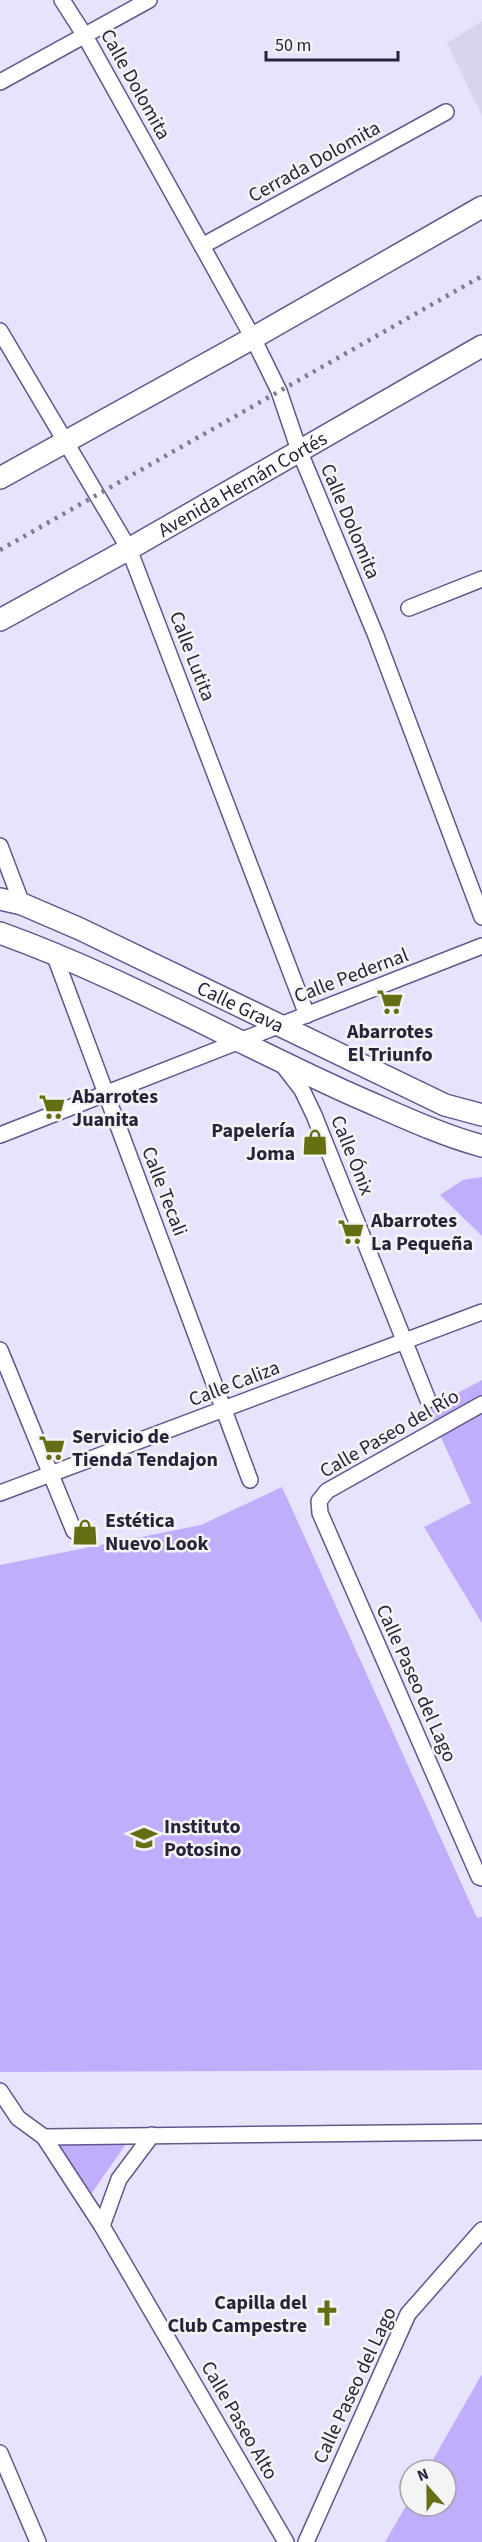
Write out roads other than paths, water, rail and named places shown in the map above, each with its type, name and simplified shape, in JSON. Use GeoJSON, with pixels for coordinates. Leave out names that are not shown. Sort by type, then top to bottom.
{"type":"FeatureCollection","features":[{"type":"Feature","properties":{"kind":"main road"},"geometry":{"type":"LineString","coordinates":[[0,478],[253,338],[482,207]]}},
{"type":"Feature","properties":{"kind":"main road","name":"Avenida Hernán Cortés"},"geometry":{"type":"LineString","coordinates":[[0,620],[129,549],[482,346]]}},
{"type":"Feature","properties":{"kind":"main road","name":"Calle Grava"},"geometry":{"type":"LineString","coordinates":[[0,899],[22,904],[80,929],[445,1105],[482,1115]]}},
{"type":"Feature","properties":{"kind":"main road","name":"Calle Grava"},"geometry":{"type":"LineString","coordinates":[[0,933],[54,954],[239,1041],[282,1064],[421,1125],[482,1146]]}},
{"type":"Feature","properties":{"kind":"street","name":"Calle Dolomita"},"geometry":{"type":"LineString","coordinates":[[62,0],[85,36],[202,246],[253,338],[279,391],[299,450],[376,636],[482,917]]}},
{"type":"Feature","properties":{"kind":"street"},"geometry":{"type":"LineString","coordinates":[[0,82],[149,0]]}},
{"type":"Feature","properties":{"kind":"street","name":"Cerrada Dolomita"},"geometry":{"type":"LineString","coordinates":[[202,246],[446,112]]}},
{"type":"Feature","properties":{"kind":"street","name":"Calle Lutita"},"geometry":{"type":"LineString","coordinates":[[0,331],[129,549],[307,1015]]}},
{"type":"Feature","properties":{"kind":"street"},"geometry":{"type":"LineString","coordinates":[[409,608],[482,579]]}},
{"type":"Feature","properties":{"kind":"street"},"geometry":{"type":"LineString","coordinates":[[0,846],[22,904]]}},
{"type":"Feature","properties":{"kind":"street","name":"Calle Pedernal"},"geometry":{"type":"LineString","coordinates":[[0,1135],[482,946]]}},
{"type":"Feature","properties":{"kind":"street","name":"Calle Tecali"},"geometry":{"type":"LineString","coordinates":[[54,954],[250,1480]]}},
{"type":"Feature","properties":{"kind":"street","name":"Calle Ónix"},"geometry":{"type":"LineString","coordinates":[[282,1064],[302,1090],[314,1115],[428,1400]]}},
{"type":"Feature","properties":{"kind":"street","name":"Calle Caliza"},"geometry":{"type":"LineString","coordinates":[[0,1493],[482,1312]]}},
{"type":"Feature","properties":{"kind":"street"},"geometry":{"type":"LineString","coordinates":[[0,1350],[74,1531]]}},
{"type":"Feature","properties":{"kind":"street","name":"Calle Paseo del Río"},"geometry":{"type":"LineString","coordinates":[[319,1501],[327,1491],[482,1404]]}},
{"type":"Feature","properties":{"kind":"street","name":"Calle Paseo del Lago"},"geometry":{"type":"LineString","coordinates":[[319,1501],[320,1514],[479,1876],[482,1878]]}},
{"type":"Feature","properties":{"kind":"street","name":"Calle Paseo Alto"},"geometry":{"type":"LineString","coordinates":[[0,2091],[18,2118],[44,2137],[102,2226],[286,2542]]}},
{"type":"Feature","properties":{"kind":"street"},"geometry":{"type":"LineString","coordinates":[[44,2137],[482,2132]]}},
{"type":"Feature","properties":{"kind":"street"},"geometry":{"type":"LineString","coordinates":[[102,2226],[119,2179],[152,2135]]}},
{"type":"Feature","properties":{"kind":"street","name":"Calle Paseo del Lago"},"geometry":{"type":"LineString","coordinates":[[306,2542],[408,2314],[482,2230]]}},
{"type":"Feature","properties":{"kind":"street"},"geometry":{"type":"LineString","coordinates":[[0,2453],[38,2542]]}},
{"type":"Feature","properties":{"kind":"railway"},"geometry":{"type":"LineString","coordinates":[[0,550],[482,276]]}},
{"type":"Feature","properties":{"kind":"place","name":"Abarrotes El Triunfo"},"geometry":{"type":"Point","coordinates":[390,1002]}},
{"type":"Feature","properties":{"kind":"place","name":"Abarrotes Juanita"},"geometry":{"type":"Point","coordinates":[52,1107]}},
{"type":"Feature","properties":{"kind":"place","name":"Papelería Joma"},"geometry":{"type":"Point","coordinates":[315,1142]}},
{"type":"Feature","properties":{"kind":"place","name":"Abarrotes La Pequeña"},"geometry":{"type":"Point","coordinates":[351,1232]}},
{"type":"Feature","properties":{"kind":"place","name":"Servicio de Tienda Tendajon"},"geometry":{"type":"Point","coordinates":[52,1448]}},
{"type":"Feature","properties":{"kind":"place","name":"Estética Nuevo Look"},"geometry":{"type":"Point","coordinates":[85,1532]}},
{"type":"Feature","properties":{"kind":"place","name":"Instituto Potosino"},"geometry":{"type":"Point","coordinates":[144,1838]}},
{"type":"Feature","properties":{"kind":"place","name":"Capilla del Club Campestre"},"geometry":{"type":"Point","coordinates":[327,2313]}}]}
